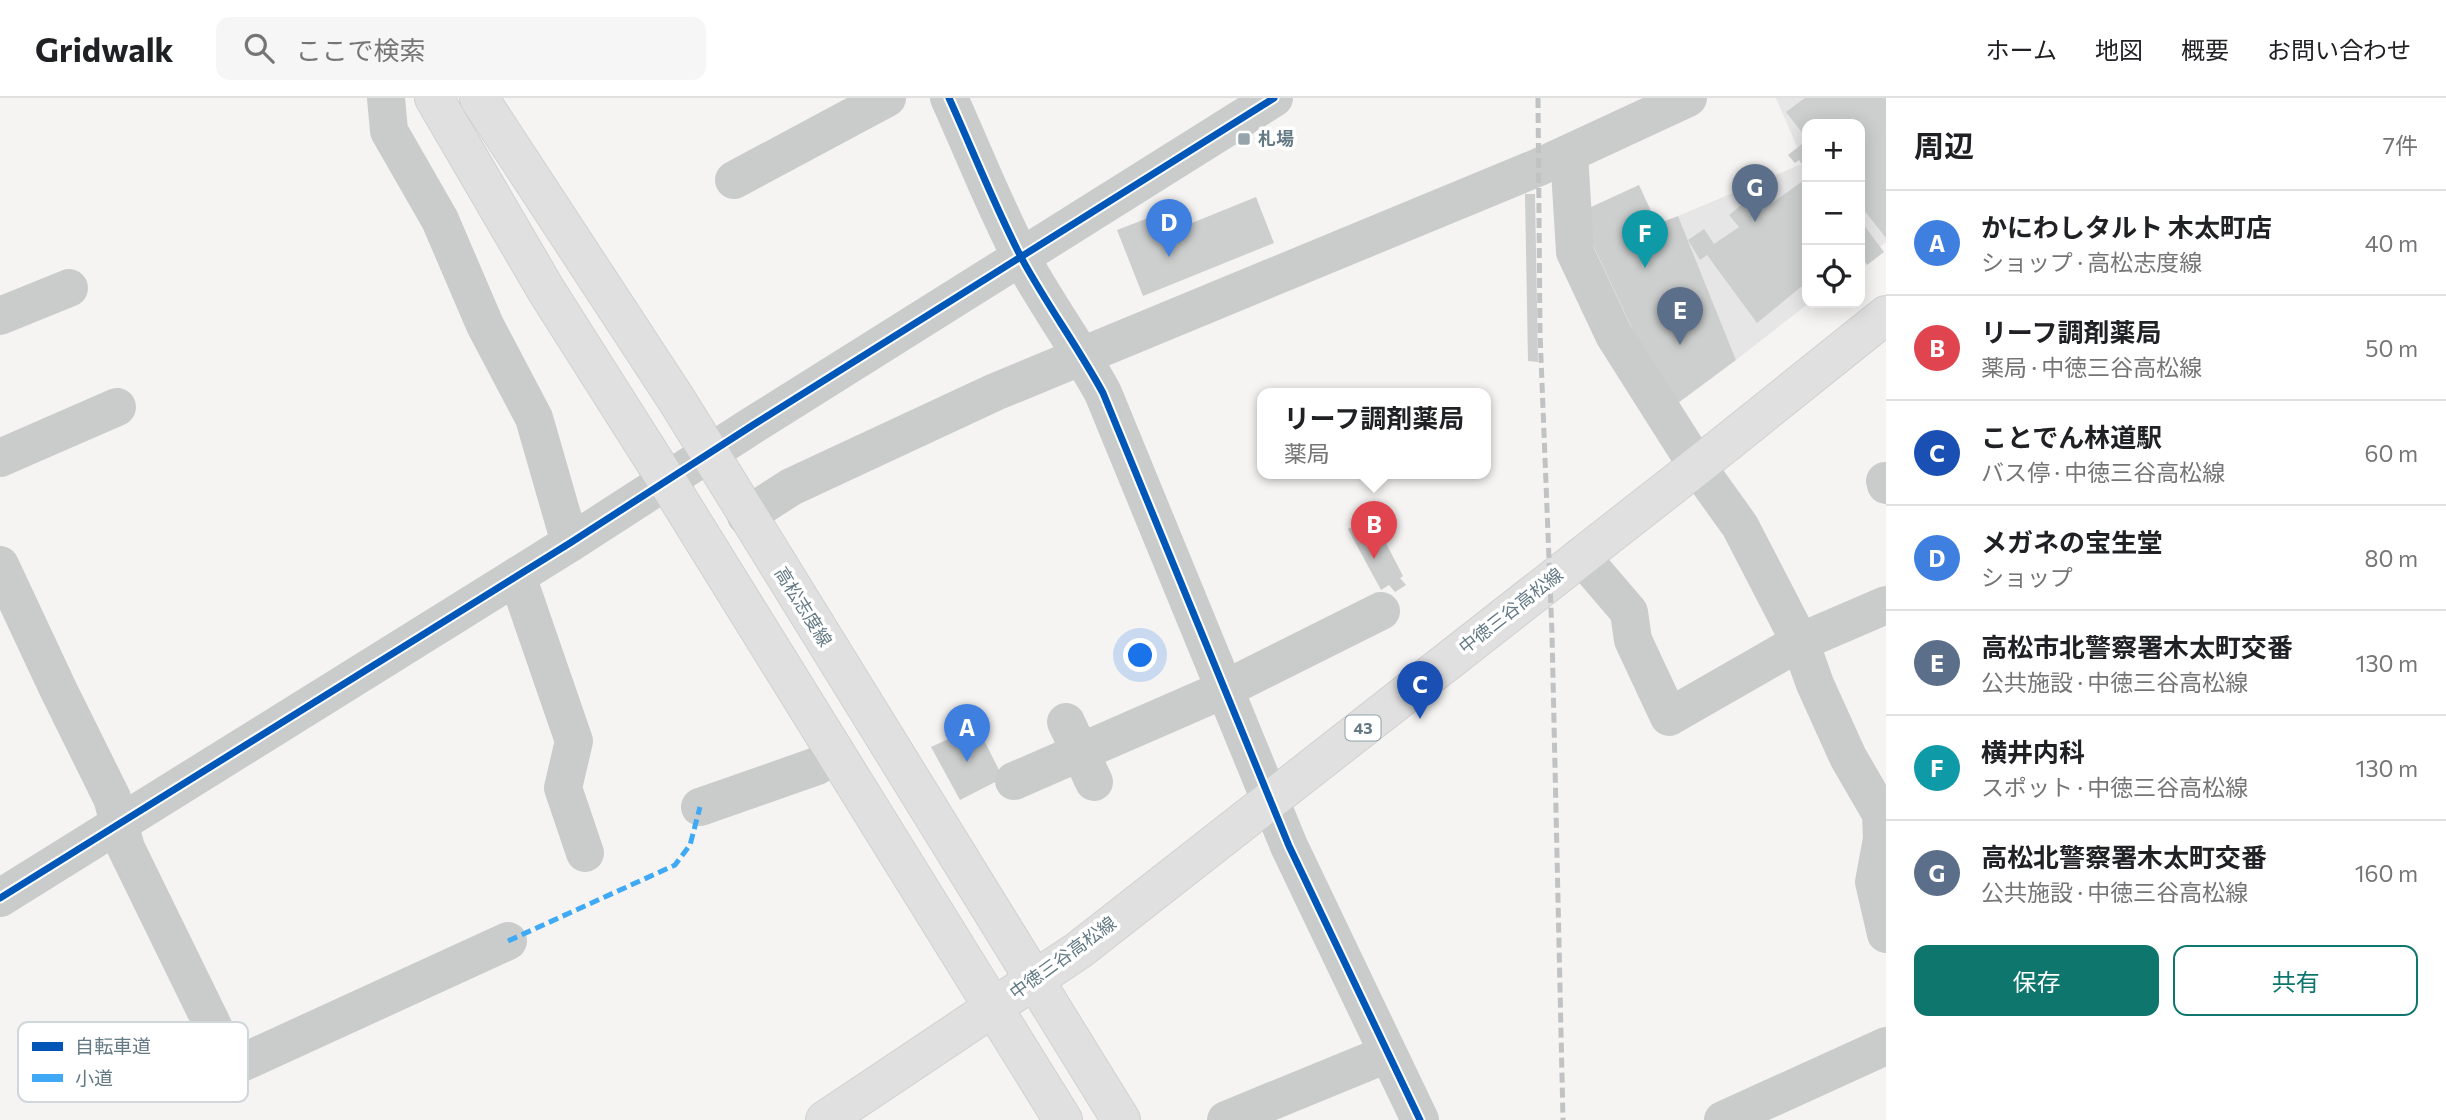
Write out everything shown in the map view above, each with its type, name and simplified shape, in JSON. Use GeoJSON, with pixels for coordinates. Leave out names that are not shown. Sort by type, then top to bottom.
{"type":"FeatureCollection","features":[{"type":"Feature","properties":{"kind":"main road"},"geometry":{"type":"LineString","coordinates":[[434,98],[546,290],[1063,1120]]}},
{"type":"Feature","properties":{"kind":"main road","name":"高松志度線"},"geometry":{"type":"LineString","coordinates":[[479,98],[678,402],[1121,1120]]}},
{"type":"Feature","properties":{"kind":"main road","name":"中徳三谷高松線"},"geometry":{"type":"LineString","coordinates":[[825,1120],[1079,950],[1886,315]]}},
{"type":"Feature","properties":{"kind":"street"},"geometry":{"type":"LineString","coordinates":[[386,98],[389,131],[440,220],[485,325],[534,418],[570,543]]}},
{"type":"Feature","properties":{"kind":"street"},"geometry":{"type":"LineString","coordinates":[[734,180],[887,98]]}},
{"type":"Feature","properties":{"kind":"street"},"geometry":{"type":"LineString","coordinates":[[949,98],[1022,258],[1066,334],[1082,355],[1102,393],[1289,846],[1420,1120]]}},
{"type":"Feature","properties":{"kind":"street"},"geometry":{"type":"LineString","coordinates":[[0,898],[570,543],[1275,98]]}},
{"type":"Feature","properties":{"kind":"street"},"geometry":{"type":"LineString","coordinates":[[746,516],[790,487],[995,392],[1569,154],[1688,98]]}},
{"type":"Feature","properties":{"kind":"street"},"geometry":{"type":"LineString","coordinates":[[1569,154],[1576,252],[1614,335],[1697,466],[1740,526],[1800,642],[1815,684],[1848,757],[1881,814],[1882,839],[1874,882],[1886,934]]}},
{"type":"Feature","properties":{"kind":"street"},"geometry":{"type":"LineString","coordinates":[[0,316],[69,288]]}},
{"type":"Feature","properties":{"kind":"street"},"geometry":{"type":"LineString","coordinates":[[0,458],[117,407]]}},
{"type":"Feature","properties":{"kind":"street"},"geometry":{"type":"LineString","coordinates":[[1581,556],[1629,612],[1633,640],[1670,717],[1800,642],[1886,605]]}},
{"type":"Feature","properties":{"kind":"street"},"geometry":{"type":"LineString","coordinates":[[0,565],[58,691],[112,798],[126,848],[211,1022]]}},
{"type":"Feature","properties":{"kind":"street"},"geometry":{"type":"LineString","coordinates":[[517,576],[574,741],[564,788],[585,853]]}},
{"type":"Feature","properties":{"kind":"street"},"geometry":{"type":"LineString","coordinates":[[1014,780],[1225,689],[1381,611]]}},
{"type":"Feature","properties":{"kind":"street"},"geometry":{"type":"LineString","coordinates":[[700,807],[817,766],[836,753]]}},
{"type":"Feature","properties":{"kind":"street"},"geometry":{"type":"LineString","coordinates":[[248,1060],[508,941]]}},
{"type":"Feature","properties":{"kind":"street"},"geometry":{"type":"LineString","coordinates":[[1723,1120],[1886,1046]]}},
{"type":"Feature","properties":{"kind":"street"},"geometry":{"type":"LineString","coordinates":[[1226,1120],[1387,1054]]}},
{"type":"Feature","properties":{"kind":"shaded area"},"geometry":{"type":"Polygon","coordinates":[[[1776,98],[1886,98],[1886,242],[1865,259],[1865,119],[1802,119],[1802,158],[1776,98]]]}},
{"type":"Feature","properties":{"kind":"shaded area"},"geometry":{"type":"Polygon","coordinates":[[[1802,164],[1803,308],[1736,360],[1678,216],[1802,164]]]}},
{"type":"Feature","properties":{"kind":"building"},"geometry":{"type":"Polygon","coordinates":[[[1805,98],[1886,98],[1886,238],[1865,211],[1865,119],[1802,119],[1802,133],[1786,112],[1805,98]]]}},
{"type":"Feature","properties":{"kind":"building"},"geometry":{"type":"Polygon","coordinates":[[[1802,144],[1802,164],[1799,160],[1795,163],[1788,155],[1802,144]]]}},
{"type":"Feature","properties":{"kind":"building"},"geometry":{"type":"Polygon","coordinates":[[[1802,182],[1802,286],[1757,323],[1707,255],[1700,260],[1688,240],[1704,229],[1714,244],[1739,227],[1729,215],[1758,192],[1768,206],[1802,182]]]}},
{"type":"Feature","properties":{"kind":"building"},"geometry":{"type":"Polygon","coordinates":[[[1639,185],[1657,224],[1678,216],[1736,360],[1670,409],[1578,213],[1639,185]]]}},
{"type":"Feature","properties":{"kind":"building"},"geometry":{"type":"Polygon","coordinates":[[[1525,194],[1535,194],[1538,362],[1528,361],[1525,194]]]}},
{"type":"Feature","properties":{"kind":"building"},"geometry":{"type":"Polygon","coordinates":[[[1256,197],[1274,243],[1143,296],[1117,230],[1174,208],[1182,227],[1256,197]]]}},
{"type":"Feature","properties":{"kind":"building"},"geometry":{"type":"Polygon","coordinates":[[[1865,227],[1884,252],[1867,265],[1865,262],[1865,227]]]}},
{"type":"Feature","properties":{"kind":"building"},"geometry":{"type":"Polygon","coordinates":[[[1372,516],[1403,576],[1400,578],[1406,585],[1395,592],[1389,585],[1381,590],[1348,529],[1372,516]]]}},
{"type":"Feature","properties":{"kind":"building"},"geometry":{"type":"Polygon","coordinates":[[[977,726],[1003,778],[960,800],[931,747],[977,726]]]}},
{"type":"Feature","properties":{"kind":"railway"},"geometry":{"type":"LineString","coordinates":[[1538,98],[1540,333],[1552,634],[1563,1120]]}},
{"type":"Feature","properties":{"kind":"marked path"},"geometry":{"type":"LineString","coordinates":[[508,941],[675,865],[690,845],[700,807]]}},
{"type":"Feature","properties":{"kind":"cycle path"},"geometry":{"type":"LineString","coordinates":[[949,98],[1022,259],[1103,393],[1289,846],[1420,1120]]}},
{"type":"Feature","properties":{"kind":"cycle path"},"geometry":{"type":"LineString","coordinates":[[0,898],[570,543],[1274,98]]}},
{"type":"Feature","properties":{"kind":"place","name":"札場"},"geometry":{"type":"Point","coordinates":[1244,139]}},
{"type":"Feature","properties":{"kind":"place","name":"高松北警察署木太町交番"},"geometry":{"type":"Point","coordinates":[1755,222]}},
{"type":"Feature","properties":{"kind":"place","name":"メガネの宝生堂"},"geometry":{"type":"Point","coordinates":[1169,257]}},
{"type":"Feature","properties":{"kind":"place","name":"横井内科"},"geometry":{"type":"Point","coordinates":[1645,268]}},
{"type":"Feature","properties":{"kind":"place","name":"高松市北警察署木太町交番"},"geometry":{"type":"Point","coordinates":[1680,345]}},
{"type":"Feature","properties":{"kind":"place","name":"リーフ調剤薬局"},"geometry":{"type":"Point","coordinates":[1374,559]}},
{"type":"Feature","properties":{"kind":"place","name":"ことでん林道駅"},"geometry":{"type":"Point","coordinates":[1420,719]}},
{"type":"Feature","properties":{"kind":"place","name":"かにわしタルト 木太町店"},"geometry":{"type":"Point","coordinates":[967,762]}}]}
